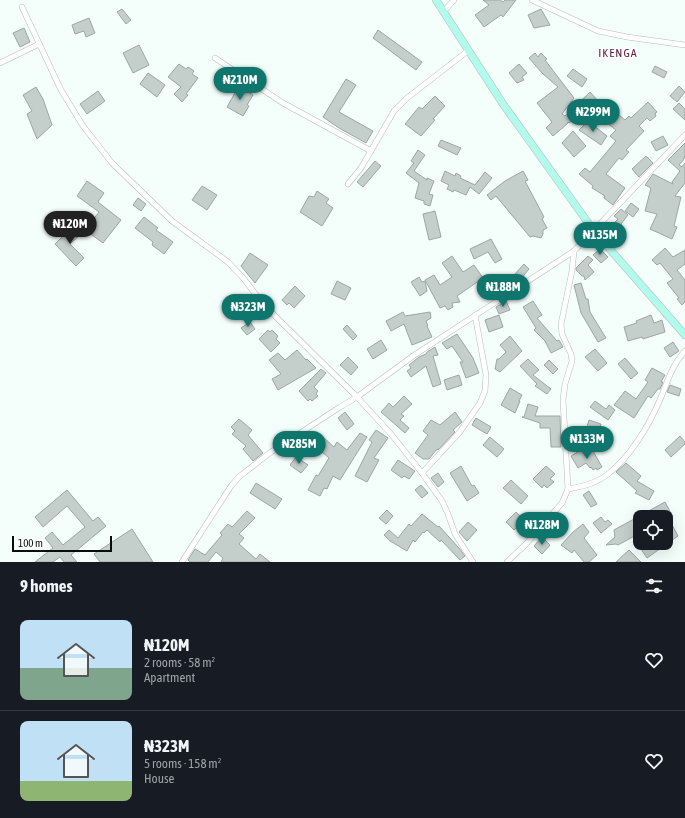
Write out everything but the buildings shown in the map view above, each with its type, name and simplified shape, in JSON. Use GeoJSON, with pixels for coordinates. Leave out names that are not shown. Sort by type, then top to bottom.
{"type":"FeatureCollection","features":[{"type":"Feature","properties":{"kind":"main road"},"geometry":{"type":"LineString","coordinates":[[436,0],[508,111],[594,231],[685,336]]}},
{"type":"Feature","properties":{"kind":"street"},"geometry":{"type":"LineString","coordinates":[[444,11],[454,0]]}},
{"type":"Feature","properties":{"kind":"street"},"geometry":{"type":"LineString","coordinates":[[532,0],[598,30],[627,37],[685,45]]}},
{"type":"Feature","properties":{"kind":"street"},"geometry":{"type":"LineString","coordinates":[[22,7],[65,96],[83,126],[112,163],[172,221],[228,262],[244,279],[262,304],[357,397],[391,434],[442,501],[455,534],[473,562]]}},
{"type":"Feature","properties":{"kind":"street"},"geometry":{"type":"LineString","coordinates":[[0,63],[40,44]]}},
{"type":"Feature","properties":{"kind":"street"},"geometry":{"type":"LineString","coordinates":[[348,184],[361,168],[394,111],[407,98],[469,50]]}},
{"type":"Feature","properties":{"kind":"street"},"geometry":{"type":"LineString","coordinates":[[215,58],[283,103],[371,151]]}},
{"type":"Feature","properties":{"kind":"street"},"geometry":{"type":"LineString","coordinates":[[182,562],[231,486],[240,476],[271,452],[357,397],[413,356],[574,251],[685,135]]}},
{"type":"Feature","properties":{"kind":"street"},"geometry":{"type":"LineString","coordinates":[[507,562],[526,544],[562,503],[568,489],[563,400],[565,384],[572,361],[571,354],[562,334],[561,324],[572,271],[574,251]]}},
{"type":"Feature","properties":{"kind":"street"},"geometry":{"type":"LineString","coordinates":[[422,473],[459,433],[480,404],[485,391],[486,375],[475,315]]}},
{"type":"Feature","properties":{"kind":"street"},"geometry":{"type":"LineString","coordinates":[[568,489],[580,487],[607,475],[623,460],[647,427],[659,402],[671,370],[678,358],[685,351]]}},
{"type":"Feature","properties":{"kind":"district","name":"IKENGA"},"geometry":{"type":"Point","coordinates":[618,53]}}]}
